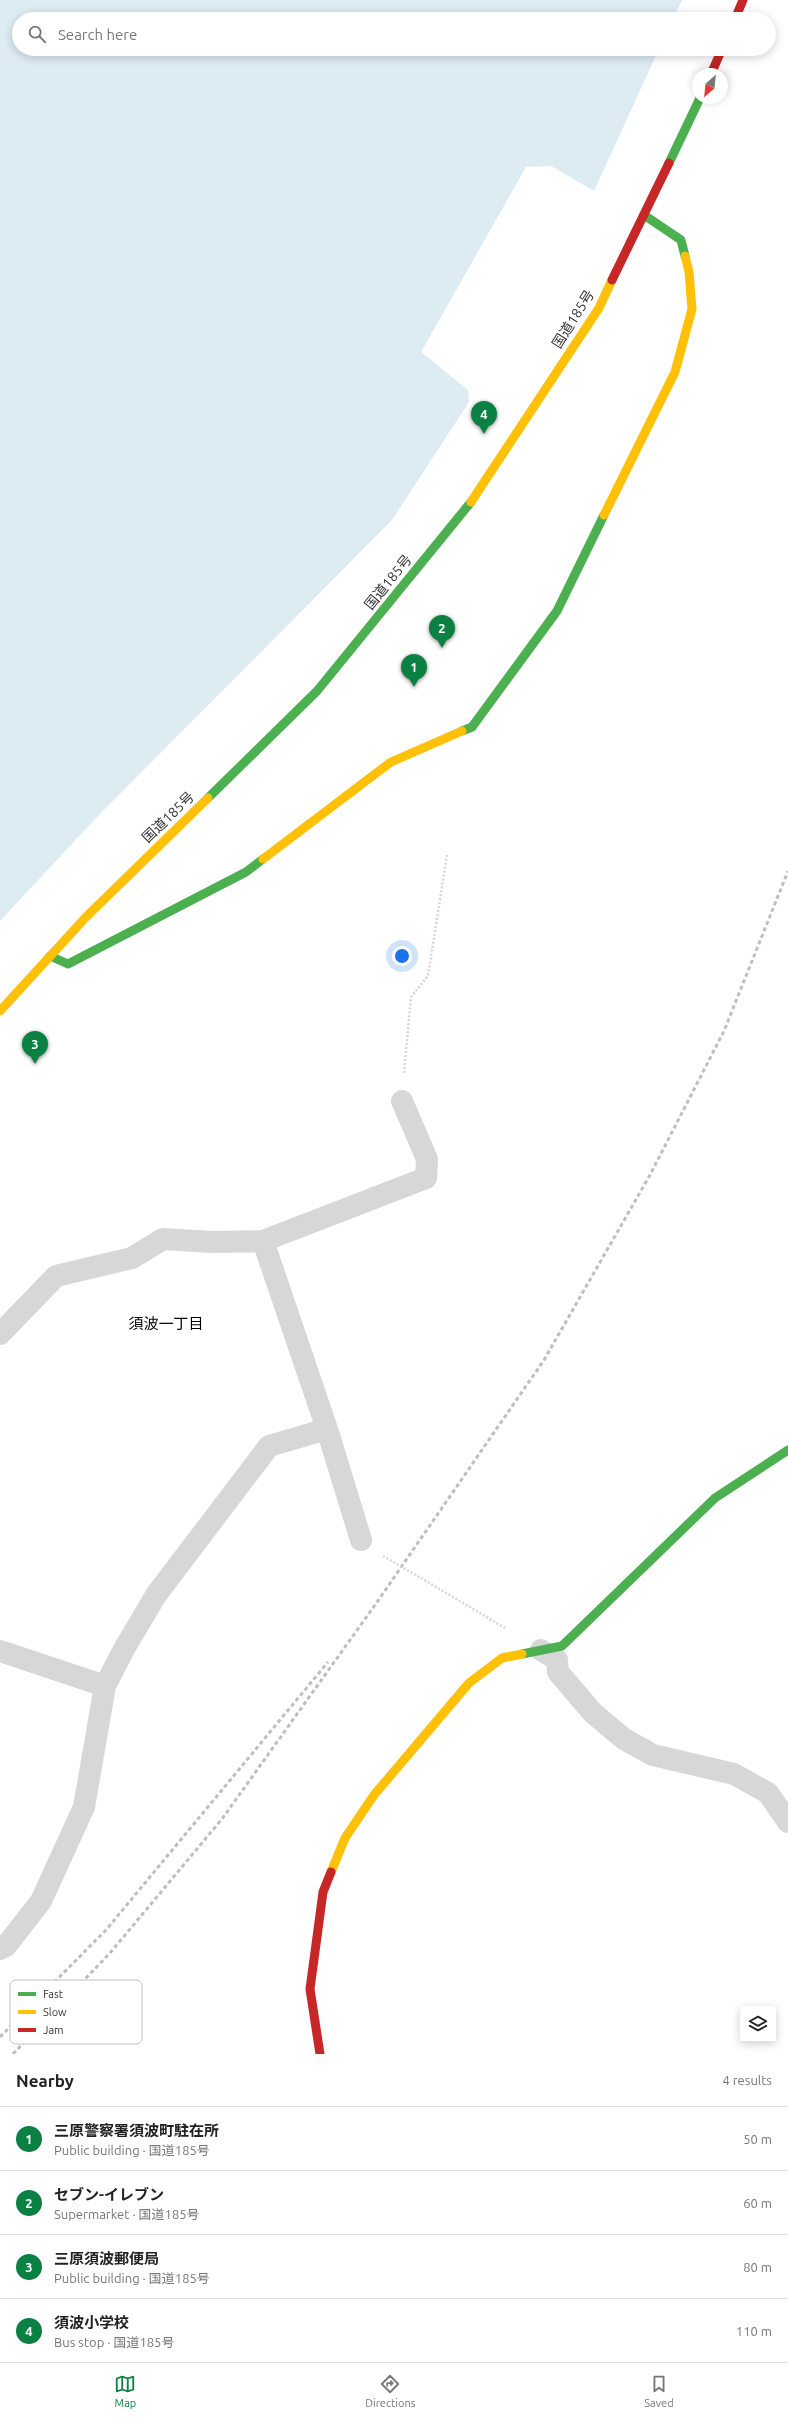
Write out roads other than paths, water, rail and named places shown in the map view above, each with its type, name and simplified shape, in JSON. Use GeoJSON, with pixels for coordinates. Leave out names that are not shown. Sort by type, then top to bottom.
{"type":"FeatureCollection","features":[{"type":"Feature","properties":{"kind":"main road"},"geometry":{"type":"LineString","coordinates":[[738,12],[743,0]]}},
{"type":"Feature","properties":{"kind":"main road"},"geometry":{"type":"LineString","coordinates":[[714,68],[719,56]]}},
{"type":"Feature","properties":{"kind":"main road","name":"国道185号"},"geometry":{"type":"LineString","coordinates":[[0,1011],[91,912],[317,691],[471,502],[599,308],[697,104]]}},
{"type":"Feature","properties":{"kind":"main road"},"geometry":{"type":"LineString","coordinates":[[50,956],[68,964],[246,872],[391,762],[472,727],[557,611],[676,372],[692,309],[689,272],[681,240],[644,215]]}},
{"type":"Feature","properties":{"kind":"main road"},"geometry":{"type":"LineString","coordinates":[[320,2054],[310,1989],[324,1892],[345,1838],[374,1795],[469,1683],[502,1658],[562,1646],[715,1498],[788,1450]]}},
{"type":"Feature","properties":{"kind":"street"},"geometry":{"type":"LineString","coordinates":[[0,1334],[56,1276],[132,1258],[164,1239],[212,1242],[263,1241],[426,1178],[427,1159],[402,1101]]}},
{"type":"Feature","properties":{"kind":"street"},"geometry":{"type":"LineString","coordinates":[[263,1241],[327,1429],[361,1540]]}},
{"type":"Feature","properties":{"kind":"street"},"geometry":{"type":"LineString","coordinates":[[0,1949],[6,1946],[41,1901],[84,1807],[105,1686],[124,1649],[156,1595],[269,1446],[327,1429]]}},
{"type":"Feature","properties":{"kind":"street"},"geometry":{"type":"LineString","coordinates":[[541,1650],[557,1660],[558,1672],[593,1713],[624,1739],[653,1755],[734,1774],[768,1793],[788,1822]]}},
{"type":"Feature","properties":{"kind":"street"},"geometry":{"type":"LineString","coordinates":[[0,1651],[105,1686]]}},
{"type":"Feature","properties":{"kind":"railway"},"geometry":{"type":"LineString","coordinates":[[84,1980],[110,1953],[222,1819],[375,1605],[544,1360],[650,1175],[724,1031],[788,871]]}},
{"type":"Feature","properties":{"kind":"railway"},"geometry":{"type":"LineString","coordinates":[[56,1980],[106,1930],[328,1662]]}},
{"type":"Feature","properties":{"kind":"railway"},"geometry":{"type":"LineString","coordinates":[[0,2037],[10,2027]]}},
{"type":"Feature","properties":{"kind":"railway"},"geometry":{"type":"LineString","coordinates":[[13,2054],[23,2044]]}},
{"type":"Feature","properties":{"kind":"place","name":"須波小学校"},"geometry":{"type":"Point","coordinates":[484,434]}},
{"type":"Feature","properties":{"kind":"place","name":"セブン-イレブン"},"geometry":{"type":"Point","coordinates":[442,648]}},
{"type":"Feature","properties":{"kind":"place","name":"三原警察署須波町駐在所"},"geometry":{"type":"Point","coordinates":[414,687]}},
{"type":"Feature","properties":{"kind":"place","name":"三原須波郵便局"},"geometry":{"type":"Point","coordinates":[35,1064]}},
{"type":"Feature","properties":{"kind":"district","name":"須波一丁目"},"geometry":{"type":"Point","coordinates":[166,1324]}}]}
